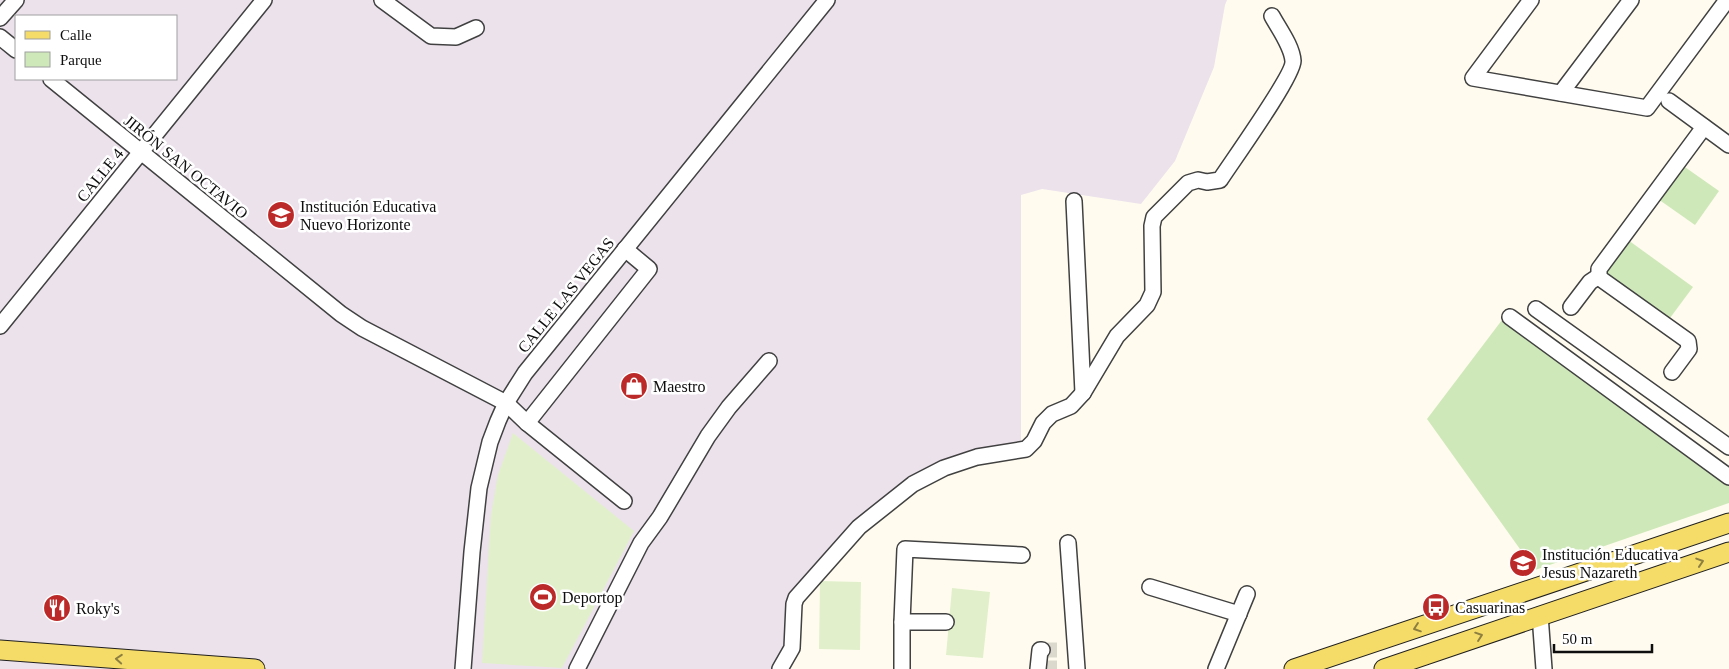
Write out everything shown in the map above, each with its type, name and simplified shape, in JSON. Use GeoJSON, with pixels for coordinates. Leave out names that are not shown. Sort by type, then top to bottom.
{"type":"FeatureCollection","features":[{"type":"Feature","properties":{"kind":"main road"},"geometry":{"type":"LineString","coordinates":[[1294,669],[1729,523]]}},
{"type":"Feature","properties":{"kind":"main road"},"geometry":{"type":"LineString","coordinates":[[1384,669],[1729,552]]}},
{"type":"Feature","properties":{"kind":"main road"},"geometry":{"type":"LineString","coordinates":[[0,650],[255,669]]}},
{"type":"Feature","properties":{"kind":"street"},"geometry":{"type":"LineString","coordinates":[[0,18],[16,0]]}},
{"type":"Feature","properties":{"kind":"street","name":"CALLE 4"},"geometry":{"type":"LineString","coordinates":[[0,326],[264,0]]}},
{"type":"Feature","properties":{"kind":"street"},"geometry":{"type":"LineString","coordinates":[[382,0],[431,36],[456,37],[476,28]]}},
{"type":"Feature","properties":{"kind":"street","name":"CALLE LAS VEGAS"},"geometry":{"type":"LineString","coordinates":[[463,669],[478,494],[490,442],[506,403],[525,373],[827,0]]}},
{"type":"Feature","properties":{"kind":"street"},"geometry":{"type":"LineString","coordinates":[[1531,0],[1473,78],[1647,108],[1727,0]]}},
{"type":"Feature","properties":{"kind":"street"},"geometry":{"type":"LineString","coordinates":[[1561,93],[1631,0]]}},
{"type":"Feature","properties":{"kind":"street"},"geometry":{"type":"LineString","coordinates":[[780,669],[792,648],[794,604],[796,598],[859,527],[912,484],[944,468],[978,457],[1026,449],[1034,441],[1044,423],[1052,414],[1070,406],[1083,392],[1117,336],[1146,305],[1153,292],[1152,226],[1154,217],[1188,183],[1198,180],[1207,182],[1220,180],[1260,121],[1293,67],[1292,54],[1272,16]]}},
{"type":"Feature","properties":{"kind":"street"},"geometry":{"type":"LineString","coordinates":[[0,37],[15,49]]}},
{"type":"Feature","properties":{"kind":"street","name":"JIRÓN SAN OCTAVIO"},"geometry":{"type":"LineString","coordinates":[[52,80],[341,314],[377,336],[506,403],[527,423],[624,501]]}},
{"type":"Feature","properties":{"kind":"street"},"geometry":{"type":"LineString","coordinates":[[1669,101],[1729,145]]}},
{"type":"Feature","properties":{"kind":"street"},"geometry":{"type":"LineString","coordinates":[[1672,372],[1689,349],[1688,341],[1685,337],[1601,279],[1599,270],[1704,127]]}},
{"type":"Feature","properties":{"kind":"street"},"geometry":{"type":"LineString","coordinates":[[1074,201],[1083,392]]}},
{"type":"Feature","properties":{"kind":"street"},"geometry":{"type":"LineString","coordinates":[[527,423],[649,269],[625,249]]}},
{"type":"Feature","properties":{"kind":"street"},"geometry":{"type":"LineString","coordinates":[[1571,307],[1590,282],[1599,276]]}},
{"type":"Feature","properties":{"kind":"street"},"geometry":{"type":"LineString","coordinates":[[1536,309],[1729,447]]}},
{"type":"Feature","properties":{"kind":"street"},"geometry":{"type":"LineString","coordinates":[[1510,318],[1729,477]]}},
{"type":"Feature","properties":{"kind":"street"},"geometry":{"type":"LineString","coordinates":[[577,669],[641,543],[660,517],[708,436],[729,407],[769,360]]}},
{"type":"Feature","properties":{"kind":"street"},"geometry":{"type":"LineString","coordinates":[[1068,543],[1068,650],[1072,668]]}},
{"type":"Feature","properties":{"kind":"street"},"geometry":{"type":"LineString","coordinates":[[902,669],[905,550],[1022,555]]}},
{"type":"Feature","properties":{"kind":"street"},"geometry":{"type":"LineString","coordinates":[[1150,587],[1239,614]]}},
{"type":"Feature","properties":{"kind":"street"},"geometry":{"type":"LineString","coordinates":[[1216,669],[1248,594]]}},
{"type":"Feature","properties":{"kind":"street"},"geometry":{"type":"LineString","coordinates":[[1540,615],[1544,669]]}},
{"type":"Feature","properties":{"kind":"street"},"geometry":{"type":"LineString","coordinates":[[902,622],[946,622]]}},
{"type":"Feature","properties":{"kind":"street"},"geometry":{"type":"LineString","coordinates":[[1039,668],[1040,650],[1042,650]]}},
{"type":"Feature","properties":{"kind":"shaded area"},"geometry":{"type":"Polygon","coordinates":[[[0,0],[1227,0],[1214,67],[1175,161],[1141,204],[1042,189],[1021,195],[1021,457],[958,468],[870,514],[791,594],[788,646],[776,669],[0,669],[0,0]]]}},
{"type":"Feature","properties":{"kind":"green space"},"geometry":{"type":"Polygon","coordinates":[[[1682,165],[1719,191],[1695,225],[1658,199],[1682,165]]]}},
{"type":"Feature","properties":{"kind":"green space"},"geometry":{"type":"Polygon","coordinates":[[[1628,240],[1693,287],[1667,322],[1602,275],[1628,240]]]}},
{"type":"Feature","properties":{"kind":"green space"},"geometry":{"type":"Polygon","coordinates":[[[1502,320],[1729,484],[1729,503],[1535,570],[1427,419],[1502,320]]]}},
{"type":"Feature","properties":{"kind":"green space","name":"Deportop"},"geometry":{"type":"Polygon","coordinates":[[[513,433],[634,531],[562,668],[482,663],[491,515],[498,475],[513,433]]]}},
{"type":"Feature","properties":{"kind":"green space"},"geometry":{"type":"Polygon","coordinates":[[[820,581],[861,582],[860,650],[819,649],[820,581]]]}},
{"type":"Feature","properties":{"kind":"green space"},"geometry":{"type":"Polygon","coordinates":[[[952,588],[990,592],[983,658],[946,655],[952,588]]]}},
{"type":"Feature","properties":{"kind":"tunnel"},"geometry":{"type":"LineString","coordinates":[[1042,650],[1062,650]]}},
{"type":"Feature","properties":{"kind":"tunnel"},"geometry":{"type":"LineString","coordinates":[[1042,668],[1062,668]]}},
{"type":"Feature","properties":{"kind":"place","name":"Institución Educativa Nuevo Horizonte"},"geometry":{"type":"Point","coordinates":[281,215]}},
{"type":"Feature","properties":{"kind":"place","name":"Maestro"},"geometry":{"type":"Point","coordinates":[634,386]}},
{"type":"Feature","properties":{"kind":"place","name":"Institución Educativa Jesus Nazareth"},"geometry":{"type":"Point","coordinates":[1523,563]}},
{"type":"Feature","properties":{"kind":"place","name":"Deportop"},"geometry":{"type":"Point","coordinates":[543,597]}},
{"type":"Feature","properties":{"kind":"place","name":"Casuarinas"},"geometry":{"type":"Point","coordinates":[1436,607]}},
{"type":"Feature","properties":{"kind":"place","name":"Roky's"},"geometry":{"type":"Point","coordinates":[57,608]}}]}
